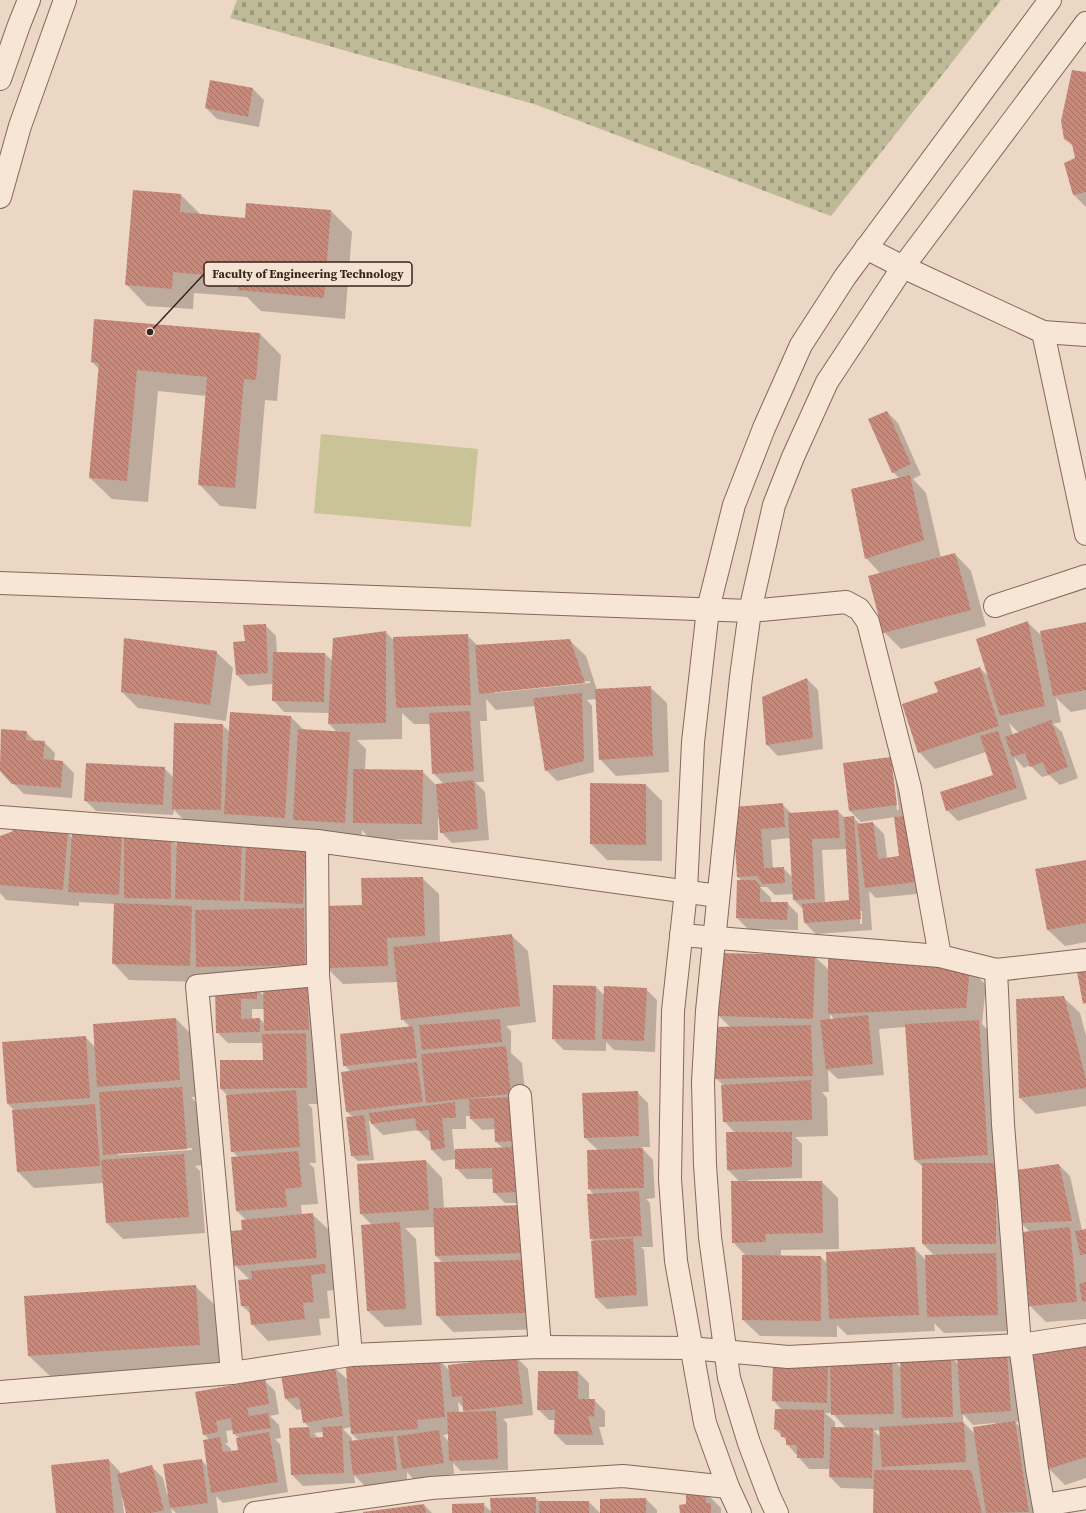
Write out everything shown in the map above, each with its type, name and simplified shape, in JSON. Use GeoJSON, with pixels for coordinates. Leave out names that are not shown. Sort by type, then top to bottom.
{"type":"FeatureCollection","features":[{"type":"Feature","properties":{"kind":"street"},"geometry":{"type":"LineString","coordinates":[[0,79],[29,0]]}},
{"type":"Feature","properties":{"kind":"street"},"geometry":{"type":"LineString","coordinates":[[0,197],[20,126],[65,0]]}},
{"type":"Feature","properties":{"kind":"street"},"geometry":{"type":"LineString","coordinates":[[740,1513],[728,1487],[705,1423],[690,1348],[676,1261],[670,1179],[673,1011],[686,891],[693,742],[708,609],[734,505],[764,428],[801,346],[845,276],[1050,0]]}},
{"type":"Feature","properties":{"kind":"street"},"geometry":{"type":"LineString","coordinates":[[777,1513],[769,1496],[741,1418],[729,1378],[710,1237],[705,1165],[703,1082],[707,1011],[741,677],[750,611],[774,505],[798,446],[827,382],[903,267],[1086,23]]}},
{"type":"Feature","properties":{"kind":"street"},"geometry":{"type":"LineString","coordinates":[[19,25],[51,37]]}},
{"type":"Feature","properties":{"kind":"street"},"geometry":{"type":"LineString","coordinates":[[866,248],[903,267],[1042,332],[1086,335]]}},
{"type":"Feature","properties":{"kind":"street"},"geometry":{"type":"LineString","coordinates":[[1042,332],[1086,534]]}},
{"type":"Feature","properties":{"kind":"street"},"geometry":{"type":"LineString","coordinates":[[995,606],[1086,576]]}},
{"type":"Feature","properties":{"kind":"street"},"geometry":{"type":"LineString","coordinates":[[0,583],[750,611],[846,602],[858,609],[868,622],[910,788],[940,956]]}},
{"type":"Feature","properties":{"kind":"street"},"geometry":{"type":"LineString","coordinates":[[0,817],[317,841],[718,896]]}},
{"type":"Feature","properties":{"kind":"street"},"geometry":{"type":"LineString","coordinates":[[317,841],[318,975],[351,1355]]}},
{"type":"Feature","properties":{"kind":"street"},"geometry":{"type":"LineString","coordinates":[[681,935],[940,956],[996,970],[1086,960]]}},
{"type":"Feature","properties":{"kind":"street"},"geometry":{"type":"LineString","coordinates":[[996,970],[1003,1124],[1020,1345],[1037,1469],[1044,1509],[1086,1498]]}},
{"type":"Feature","properties":{"kind":"street"},"geometry":{"type":"LineString","coordinates":[[232,1373],[197,986],[318,975]]}},
{"type":"Feature","properties":{"kind":"street"},"geometry":{"type":"LineString","coordinates":[[520,1096],[540,1347]]}},
{"type":"Feature","properties":{"kind":"street"},"geometry":{"type":"LineString","coordinates":[[0,1392],[232,1373],[351,1355],[540,1347],[690,1348],[788,1357],[1020,1345],[1086,1334]]}},
{"type":"Feature","properties":{"kind":"street"},"geometry":{"type":"LineString","coordinates":[[255,1513],[307,1509],[431,1488],[623,1476],[728,1487]]}},
{"type":"Feature","properties":{"kind":"shaded area"},"geometry":{"type":"Polygon","coordinates":[[[321,434],[478,449],[471,527],[314,513],[321,434]]]}},
{"type":"Feature","properties":{"kind":"green space"},"geometry":{"type":"Polygon","coordinates":[[[237,0],[1001,0],[831,216],[537,105],[230,18],[237,0]]]}},
{"type":"Feature","properties":{"kind":"building"},"geometry":{"type":"Polygon","coordinates":[[[1072,70],[1086,72],[1086,192],[1073,195],[1064,163],[1075,158],[1072,144],[1064,139],[1061,121],[1072,70]]]}},
{"type":"Feature","properties":{"kind":"building"},"geometry":{"type":"Polygon","coordinates":[[[210,80],[253,88],[248,117],[205,108],[210,80]]]}},
{"type":"Feature","properties":{"kind":"building"},"geometry":{"type":"Polygon","coordinates":[[[133,190],[181,194],[180,212],[245,218],[246,203],[331,210],[324,298],[238,290],[239,278],[173,272],[172,289],[125,285],[133,190]]]}},
{"type":"Feature","properties":{"kind":"building"},"geometry":{"type":"Polygon","coordinates":[[[94,319],[260,333],[256,380],[244,379],[235,488],[198,485],[207,377],[137,370],[127,481],[89,478],[99,363],[91,362],[94,319]]]}},
{"type":"Feature","properties":{"kind":"building"},"geometry":{"type":"Polygon","coordinates":[[[887,411],[911,464],[892,473],[868,419],[887,411]]]}},
{"type":"Feature","properties":{"kind":"building"},"geometry":{"type":"Polygon","coordinates":[[[910,475],[924,540],[865,559],[851,489],[910,475]]]}},
{"type":"Feature","properties":{"kind":"building"},"geometry":{"type":"Polygon","coordinates":[[[955,553],[971,610],[883,633],[868,576],[955,553]]]}},
{"type":"Feature","properties":{"kind":"building"},"geometry":{"type":"Polygon","coordinates":[[[1028,621],[1045,706],[1000,716],[976,639],[1028,621]]]}},
{"type":"Feature","properties":{"kind":"building"},"geometry":{"type":"Polygon","coordinates":[[[1086,622],[1086,690],[1053,696],[1040,631],[1086,622]]]}},
{"type":"Feature","properties":{"kind":"building"},"geometry":{"type":"Polygon","coordinates":[[[266,624],[268,673],[236,675],[233,642],[245,641],[243,625],[266,624]]]}},
{"type":"Feature","properties":{"kind":"building"},"geometry":{"type":"Polygon","coordinates":[[[386,631],[386,723],[328,724],[333,638],[386,631]]]}},
{"type":"Feature","properties":{"kind":"building"},"geometry":{"type":"Polygon","coordinates":[[[468,634],[471,705],[396,708],[393,637],[468,634]]]}},
{"type":"Feature","properties":{"kind":"building"},"geometry":{"type":"Polygon","coordinates":[[[124,638],[217,651],[210,705],[121,692],[124,638]]]}},
{"type":"Feature","properties":{"kind":"building"},"geometry":{"type":"Polygon","coordinates":[[[570,639],[585,683],[479,694],[475,645],[570,639]]]}},
{"type":"Feature","properties":{"kind":"building"},"geometry":{"type":"Polygon","coordinates":[[[273,652],[325,653],[324,702],[272,701],[273,652]]]}},
{"type":"Feature","properties":{"kind":"building"},"geometry":{"type":"Polygon","coordinates":[[[980,667],[999,726],[918,753],[902,704],[938,692],[934,682],[980,667]]]}},
{"type":"Feature","properties":{"kind":"building"},"geometry":{"type":"Polygon","coordinates":[[[807,678],[813,738],[766,745],[762,697],[807,678]]]}},
{"type":"Feature","properties":{"kind":"building"},"geometry":{"type":"Polygon","coordinates":[[[651,686],[653,756],[599,760],[595,689],[651,686]]]}},
{"type":"Feature","properties":{"kind":"building"},"geometry":{"type":"Polygon","coordinates":[[[582,693],[584,761],[545,771],[533,698],[582,693]]]}},
{"type":"Feature","properties":{"kind":"building"},"geometry":{"type":"Polygon","coordinates":[[[470,711],[474,771],[432,774],[429,713],[470,711]]]}},
{"type":"Feature","properties":{"kind":"building"},"geometry":{"type":"Polygon","coordinates":[[[230,712],[291,716],[285,818],[224,814],[230,712]]]}},
{"type":"Feature","properties":{"kind":"building"},"geometry":{"type":"Polygon","coordinates":[[[1051,720],[1068,767],[1048,775],[1043,762],[1030,767],[1025,753],[1012,757],[1005,737],[1051,720]]]}},
{"type":"Feature","properties":{"kind":"building"},"geometry":{"type":"Polygon","coordinates":[[[174,723],[223,724],[221,810],[172,809],[174,723]]]}},
{"type":"Feature","properties":{"kind":"building"},"geometry":{"type":"Polygon","coordinates":[[[1,729],[27,731],[26,740],[45,741],[43,759],[63,761],[61,788],[12,784],[0,771],[1,729]]]}},
{"type":"Feature","properties":{"kind":"building"},"geometry":{"type":"Polygon","coordinates":[[[298,729],[350,732],[345,823],[293,820],[298,729]]]}},
{"type":"Feature","properties":{"kind":"building"},"geometry":{"type":"Polygon","coordinates":[[[998,731],[1017,788],[946,811],[940,792],[993,775],[980,736],[998,731]]]}},
{"type":"Feature","properties":{"kind":"building"},"geometry":{"type":"Polygon","coordinates":[[[891,757],[897,805],[849,811],[843,763],[891,757]]]}},
{"type":"Feature","properties":{"kind":"building"},"geometry":{"type":"Polygon","coordinates":[[[86,763],[165,767],[163,805],[84,801],[86,763]]]}},
{"type":"Feature","properties":{"kind":"building"},"geometry":{"type":"Polygon","coordinates":[[[353,769],[423,770],[422,824],[353,823],[353,769]]]}},
{"type":"Feature","properties":{"kind":"building"},"geometry":{"type":"Polygon","coordinates":[[[474,780],[478,829],[440,833],[436,784],[474,780]]]}},
{"type":"Feature","properties":{"kind":"building"},"geometry":{"type":"Polygon","coordinates":[[[590,783],[646,784],[646,845],[590,844],[590,783]]]}},
{"type":"Feature","properties":{"kind":"building"},"geometry":{"type":"Polygon","coordinates":[[[783,803],[785,827],[761,829],[764,868],[784,867],[785,883],[763,884],[757,876],[737,877],[733,807],[783,803]]]}},
{"type":"Feature","properties":{"kind":"building"},"geometry":{"type":"Polygon","coordinates":[[[838,810],[840,838],[812,839],[815,899],[793,900],[788,813],[838,810]]]}},
{"type":"Feature","properties":{"kind":"building"},"geometry":{"type":"Polygon","coordinates":[[[854,816],[861,919],[804,923],[802,904],[849,900],[844,817],[854,816]]]}},
{"type":"Feature","properties":{"kind":"building"},"geometry":{"type":"Polygon","coordinates":[[[908,816],[916,882],[865,888],[857,824],[873,822],[878,859],[899,856],[894,817],[908,816]]]}},
{"type":"Feature","properties":{"kind":"building"},"geometry":{"type":"Polygon","coordinates":[[[17,827],[68,832],[63,890],[0,885],[0,836],[11,832],[17,827]]]}},
{"type":"Feature","properties":{"kind":"building"},"geometry":{"type":"Polygon","coordinates":[[[72,832],[122,835],[119,895],[68,892],[72,832]]]}},
{"type":"Feature","properties":{"kind":"building"},"geometry":{"type":"Polygon","coordinates":[[[177,836],[242,838],[240,901],[175,899],[177,836]]]}},
{"type":"Feature","properties":{"kind":"building"},"geometry":{"type":"Polygon","coordinates":[[[124,837],[171,838],[171,899],[124,898],[124,837]]]}},
{"type":"Feature","properties":{"kind":"building"},"geometry":{"type":"Polygon","coordinates":[[[246,842],[306,845],[303,904],[244,901],[246,842]]]}},
{"type":"Feature","properties":{"kind":"building"},"geometry":{"type":"Polygon","coordinates":[[[1086,860],[1086,923],[1047,930],[1035,869],[1086,860]]]}},
{"type":"Feature","properties":{"kind":"building"},"geometry":{"type":"Polygon","coordinates":[[[423,877],[425,936],[387,938],[388,966],[326,968],[324,906],[362,905],[361,878],[423,877]]]}},
{"type":"Feature","properties":{"kind":"building"},"geometry":{"type":"Polygon","coordinates":[[[737,880],[755,880],[760,886],[760,902],[788,902],[787,920],[736,918],[737,880]]]}},
{"type":"Feature","properties":{"kind":"building"},"geometry":{"type":"Polygon","coordinates":[[[114,903],[192,906],[190,966],[112,964],[114,903]]]}},
{"type":"Feature","properties":{"kind":"building"},"geometry":{"type":"Polygon","coordinates":[[[304,908],[305,965],[196,967],[195,910],[304,908]]]}},
{"type":"Feature","properties":{"kind":"building"},"geometry":{"type":"Polygon","coordinates":[[[512,934],[520,1006],[401,1020],[393,947],[512,934]]]}},
{"type":"Feature","properties":{"kind":"building"},"geometry":{"type":"Polygon","coordinates":[[[719,953],[815,955],[813,1019],[718,1016],[719,953]]]}},
{"type":"Feature","properties":{"kind":"building"},"geometry":{"type":"Polygon","coordinates":[[[828,956],[970,968],[966,1008],[828,1014],[828,956]]]}},
{"type":"Feature","properties":{"kind":"building"},"geometry":{"type":"Polygon","coordinates":[[[1086,970],[1086,1003],[1083,1004],[1077,972],[1086,970]]]}},
{"type":"Feature","properties":{"kind":"building"},"geometry":{"type":"Polygon","coordinates":[[[307,983],[309,1030],[264,1031],[263,984],[307,983]]]}},
{"type":"Feature","properties":{"kind":"building"},"geometry":{"type":"Polygon","coordinates":[[[553,985],[596,986],[595,1040],[552,1039],[553,985]]]}},
{"type":"Feature","properties":{"kind":"building"},"geometry":{"type":"Polygon","coordinates":[[[604,986],[647,988],[644,1041],[602,1039],[604,986]]]}},
{"type":"Feature","properties":{"kind":"building"},"geometry":{"type":"Polygon","coordinates":[[[257,987],[257,999],[241,999],[241,1019],[260,1018],[260,1032],[216,1033],[215,988],[257,987]]]}},
{"type":"Feature","properties":{"kind":"building"},"geometry":{"type":"Polygon","coordinates":[[[1064,996],[1086,1079],[1086,1088],[1019,1098],[1016,999],[1064,996]]]}},
{"type":"Feature","properties":{"kind":"building"},"geometry":{"type":"Polygon","coordinates":[[[868,1015],[873,1064],[826,1069],[820,1020],[868,1015]]]}},
{"type":"Feature","properties":{"kind":"building"},"geometry":{"type":"Polygon","coordinates":[[[176,1018],[180,1080],[97,1087],[93,1024],[176,1018]]]}},
{"type":"Feature","properties":{"kind":"building"},"geometry":{"type":"Polygon","coordinates":[[[500,1019],[502,1042],[422,1050],[419,1025],[500,1019]]]}},
{"type":"Feature","properties":{"kind":"building"},"geometry":{"type":"Polygon","coordinates":[[[979,1020],[988,1155],[914,1160],[905,1024],[979,1020]]]}},
{"type":"Feature","properties":{"kind":"building"},"geometry":{"type":"Polygon","coordinates":[[[811,1025],[813,1076],[715,1079],[714,1027],[811,1025]]]}},
{"type":"Feature","properties":{"kind":"building"},"geometry":{"type":"Polygon","coordinates":[[[413,1026],[417,1058],[343,1066],[340,1034],[413,1026]]]}},
{"type":"Feature","properties":{"kind":"building"},"geometry":{"type":"Polygon","coordinates":[[[306,1033],[307,1088],[220,1089],[220,1060],[263,1060],[262,1034],[306,1033]]]}},
{"type":"Feature","properties":{"kind":"building"},"geometry":{"type":"Polygon","coordinates":[[[86,1036],[90,1098],[7,1104],[2,1042],[86,1036]]]}},
{"type":"Feature","properties":{"kind":"building"},"geometry":{"type":"Polygon","coordinates":[[[506,1046],[511,1094],[426,1103],[421,1054],[506,1046]]]}},
{"type":"Feature","properties":{"kind":"building"},"geometry":{"type":"Polygon","coordinates":[[[417,1062],[423,1102],[346,1112],[341,1072],[417,1062]]]}},
{"type":"Feature","properties":{"kind":"building"},"geometry":{"type":"Polygon","coordinates":[[[811,1080],[812,1120],[723,1122],[721,1085],[811,1080]]]}},
{"type":"Feature","properties":{"kind":"building"},"geometry":{"type":"Polygon","coordinates":[[[182,1087],[187,1149],[103,1155],[99,1092],[182,1087]]]}},
{"type":"Feature","properties":{"kind":"building"},"geometry":{"type":"Polygon","coordinates":[[[296,1090],[300,1147],[231,1152],[226,1095],[296,1090]]]}},
{"type":"Feature","properties":{"kind":"building"},"geometry":{"type":"Polygon","coordinates":[[[638,1091],[639,1136],[584,1138],[582,1093],[638,1091]]]}},
{"type":"Feature","properties":{"kind":"building"},"geometry":{"type":"Polygon","coordinates":[[[512,1097],[514,1141],[495,1142],[494,1118],[470,1119],[469,1099],[512,1097]]]}},
{"type":"Feature","properties":{"kind":"building"},"geometry":{"type":"Polygon","coordinates":[[[455,1102],[456,1118],[442,1118],[445,1148],[431,1150],[429,1130],[417,1131],[415,1118],[371,1124],[369,1113],[455,1102]]]}},
{"type":"Feature","properties":{"kind":"building"},"geometry":{"type":"Polygon","coordinates":[[[95,1104],[100,1166],[17,1172],[12,1110],[95,1104]]]}},
{"type":"Feature","properties":{"kind":"building"},"geometry":{"type":"Polygon","coordinates":[[[364,1115],[369,1155],[351,1156],[346,1117],[364,1115]]]}},
{"type":"Feature","properties":{"kind":"building"},"geometry":{"type":"Polygon","coordinates":[[[726,1132],[792,1132],[792,1167],[727,1170],[726,1132]]]}},
{"type":"Feature","properties":{"kind":"building"},"geometry":{"type":"Polygon","coordinates":[[[520,1147],[521,1192],[493,1193],[492,1168],[455,1169],[455,1149],[520,1147]]]}},
{"type":"Feature","properties":{"kind":"building"},"geometry":{"type":"Polygon","coordinates":[[[643,1148],[644,1188],[588,1189],[587,1150],[643,1148]]]}},
{"type":"Feature","properties":{"kind":"building"},"geometry":{"type":"Polygon","coordinates":[[[298,1151],[302,1187],[285,1189],[287,1207],[236,1211],[231,1157],[298,1151]]]}},
{"type":"Feature","properties":{"kind":"building"},"geometry":{"type":"Polygon","coordinates":[[[184,1154],[189,1217],[106,1223],[101,1160],[184,1154]]]}},
{"type":"Feature","properties":{"kind":"building"},"geometry":{"type":"Polygon","coordinates":[[[426,1160],[429,1210],[360,1214],[357,1164],[426,1160]]]}},
{"type":"Feature","properties":{"kind":"building"},"geometry":{"type":"Polygon","coordinates":[[[922,1163],[996,1163],[996,1244],[922,1244],[922,1163]]]}},
{"type":"Feature","properties":{"kind":"building"},"geometry":{"type":"Polygon","coordinates":[[[1059,1164],[1072,1221],[1020,1223],[1016,1170],[1059,1164]]]}},
{"type":"Feature","properties":{"kind":"building"},"geometry":{"type":"Polygon","coordinates":[[[731,1181],[822,1181],[823,1233],[765,1234],[766,1242],[732,1243],[731,1181]]]}},
{"type":"Feature","properties":{"kind":"building"},"geometry":{"type":"Polygon","coordinates":[[[639,1191],[642,1236],[590,1239],[587,1194],[639,1191]]]}},
{"type":"Feature","properties":{"kind":"building"},"geometry":{"type":"Polygon","coordinates":[[[522,1205],[524,1253],[435,1256],[433,1208],[522,1205]]]}},
{"type":"Feature","properties":{"kind":"building"},"geometry":{"type":"Polygon","coordinates":[[[313,1213],[317,1258],[234,1266],[231,1231],[242,1230],[241,1220],[313,1213]]]}},
{"type":"Feature","properties":{"kind":"building"},"geometry":{"type":"Polygon","coordinates":[[[400,1222],[406,1309],[367,1311],[361,1225],[400,1222]]]}},
{"type":"Feature","properties":{"kind":"building"},"geometry":{"type":"Polygon","coordinates":[[[1070,1227],[1077,1302],[1029,1306],[1022,1232],[1070,1227]]]}},
{"type":"Feature","properties":{"kind":"building"},"geometry":{"type":"Polygon","coordinates":[[[1086,1229],[1086,1254],[1080,1255],[1075,1231],[1086,1229]]]}},
{"type":"Feature","properties":{"kind":"building"},"geometry":{"type":"Polygon","coordinates":[[[633,1238],[637,1295],[595,1298],[591,1241],[633,1238]]]}},
{"type":"Feature","properties":{"kind":"building"},"geometry":{"type":"Polygon","coordinates":[[[915,1247],[919,1315],[829,1319],[826,1252],[915,1247]]]}},
{"type":"Feature","properties":{"kind":"building"},"geometry":{"type":"Polygon","coordinates":[[[996,1253],[998,1315],[927,1317],[925,1255],[996,1253]]]}},
{"type":"Feature","properties":{"kind":"building"},"geometry":{"type":"Polygon","coordinates":[[[742,1255],[821,1256],[821,1321],[742,1320],[742,1255]]]}},
{"type":"Feature","properties":{"kind":"building"},"geometry":{"type":"Polygon","coordinates":[[[524,1260],[525,1313],[436,1316],[434,1262],[524,1260]]]}},
{"type":"Feature","properties":{"kind":"building"},"geometry":{"type":"Polygon","coordinates":[[[325,1264],[326,1273],[311,1275],[314,1302],[303,1303],[305,1319],[251,1325],[249,1306],[241,1306],[238,1280],[252,1279],[251,1271],[325,1264]]]}},
{"type":"Feature","properties":{"kind":"building"},"geometry":{"type":"Polygon","coordinates":[[[1086,1282],[1086,1301],[1082,1301],[1079,1284],[1086,1282]]]}},
{"type":"Feature","properties":{"kind":"building"},"geometry":{"type":"Polygon","coordinates":[[[196,1285],[200,1345],[28,1356],[24,1296],[196,1285]]]}},
{"type":"Feature","properties":{"kind":"building"},"geometry":{"type":"Polygon","coordinates":[[[1086,1347],[1086,1457],[1048,1469],[1033,1354],[1086,1347]]]}},
{"type":"Feature","properties":{"kind":"building"},"geometry":{"type":"Polygon","coordinates":[[[1007,1353],[1011,1411],[961,1414],[957,1357],[1007,1353]]]}},
{"type":"Feature","properties":{"kind":"building"},"geometry":{"type":"Polygon","coordinates":[[[951,1356],[953,1417],[902,1418],[900,1358],[951,1356]]]}},
{"type":"Feature","properties":{"kind":"building"},"geometry":{"type":"Polygon","coordinates":[[[517,1357],[523,1404],[463,1411],[462,1396],[452,1397],[448,1365],[517,1357]]]}},
{"type":"Feature","properties":{"kind":"building"},"geometry":{"type":"Polygon","coordinates":[[[892,1358],[894,1414],[831,1415],[830,1360],[892,1358]]]}},
{"type":"Feature","properties":{"kind":"building"},"geometry":{"type":"Polygon","coordinates":[[[440,1360],[445,1417],[417,1420],[418,1429],[351,1434],[346,1367],[440,1360]]]}},
{"type":"Feature","properties":{"kind":"building"},"geometry":{"type":"Polygon","coordinates":[[[773,1360],[790,1367],[813,1368],[813,1362],[828,1362],[827,1403],[772,1401],[773,1360]]]}},
{"type":"Feature","properties":{"kind":"building"},"geometry":{"type":"Polygon","coordinates":[[[335,1367],[343,1416],[303,1423],[299,1397],[285,1399],[281,1375],[335,1367]]]}},
{"type":"Feature","properties":{"kind":"building"},"geometry":{"type":"Polygon","coordinates":[[[538,1371],[578,1371],[578,1399],[595,1399],[594,1417],[588,1416],[593,1435],[554,1434],[555,1410],[537,1410],[538,1371]]]}},
{"type":"Feature","properties":{"kind":"building"},"geometry":{"type":"Polygon","coordinates":[[[265,1379],[269,1404],[247,1408],[249,1416],[268,1413],[271,1428],[233,1434],[231,1418],[216,1421],[218,1432],[203,1435],[195,1392],[265,1379]]]}},
{"type":"Feature","properties":{"kind":"building"},"geometry":{"type":"Polygon","coordinates":[[[775,1409],[824,1410],[824,1458],[797,1458],[797,1445],[786,1445],[786,1437],[781,1437],[781,1431],[774,1429],[775,1409]]]}},
{"type":"Feature","properties":{"kind":"building"},"geometry":{"type":"Polygon","coordinates":[[[496,1411],[498,1459],[449,1461],[447,1412],[496,1411]]]}},
{"type":"Feature","properties":{"kind":"building"},"geometry":{"type":"Polygon","coordinates":[[[1015,1421],[1029,1512],[986,1513],[973,1427],[1015,1421]]]}},
{"type":"Feature","properties":{"kind":"building"},"geometry":{"type":"Polygon","coordinates":[[[964,1422],[966,1462],[882,1467],[879,1427],[964,1422]]]}},
{"type":"Feature","properties":{"kind":"building"},"geometry":{"type":"Polygon","coordinates":[[[342,1426],[344,1473],[291,1475],[289,1428],[309,1427],[310,1438],[323,1437],[322,1427],[342,1426]]]}},
{"type":"Feature","properties":{"kind":"building"},"geometry":{"type":"Polygon","coordinates":[[[831,1427],[873,1428],[872,1478],[829,1477],[831,1427]]]}},
{"type":"Feature","properties":{"kind":"building"},"geometry":{"type":"Polygon","coordinates":[[[439,1430],[444,1463],[402,1469],[397,1436],[439,1430]]]}},
{"type":"Feature","properties":{"kind":"building"},"geometry":{"type":"Polygon","coordinates":[[[269,1432],[278,1482],[211,1493],[203,1440],[220,1437],[223,1452],[238,1450],[236,1438],[269,1432]]]}},
{"type":"Feature","properties":{"kind":"building"},"geometry":{"type":"Polygon","coordinates":[[[393,1436],[397,1470],[353,1475],[349,1441],[393,1436]]]}},
{"type":"Feature","properties":{"kind":"building"},"geometry":{"type":"Polygon","coordinates":[[[109,1459],[114,1513],[56,1513],[51,1465],[109,1459]]]}},
{"type":"Feature","properties":{"kind":"building"},"geometry":{"type":"Polygon","coordinates":[[[202,1459],[208,1503],[170,1508],[163,1464],[202,1459]]]}},
{"type":"Feature","properties":{"kind":"building"},"geometry":{"type":"Polygon","coordinates":[[[152,1465],[164,1510],[151,1513],[126,1513],[117,1474],[152,1465]]]}},
{"type":"Feature","properties":{"kind":"building"},"geometry":{"type":"Polygon","coordinates":[[[874,1470],[971,1470],[982,1513],[873,1513],[874,1470]]]}},
{"type":"Feature","properties":{"kind":"building"},"geometry":{"type":"Polygon","coordinates":[[[705,1490],[706,1503],[711,1503],[711,1513],[680,1513],[679,1505],[686,1504],[686,1492],[705,1490]]]}},
{"type":"Feature","properties":{"kind":"building"},"geometry":{"type":"Polygon","coordinates":[[[536,1497],[536,1513],[491,1513],[490,1498],[536,1497]]]}},
{"type":"Feature","properties":{"kind":"building"},"geometry":{"type":"Polygon","coordinates":[[[646,1498],[646,1513],[600,1513],[600,1499],[646,1498]]]}},
{"type":"Feature","properties":{"kind":"building"},"geometry":{"type":"Polygon","coordinates":[[[539,1501],[589,1501],[589,1513],[539,1513],[539,1501]]]}},
{"type":"Feature","properties":{"kind":"building"},"geometry":{"type":"Polygon","coordinates":[[[484,1503],[484,1513],[452,1513],[452,1504],[484,1503]]]}},
{"type":"Feature","properties":{"kind":"building"},"geometry":{"type":"Polygon","coordinates":[[[424,1504],[426,1513],[363,1513],[363,1512],[424,1504]]]}},
{"type":"Feature","properties":{"kind":"place","name":"Faculty of Engineering Technology"},"geometry":{"type":"Point","coordinates":[150,332]}}]}
